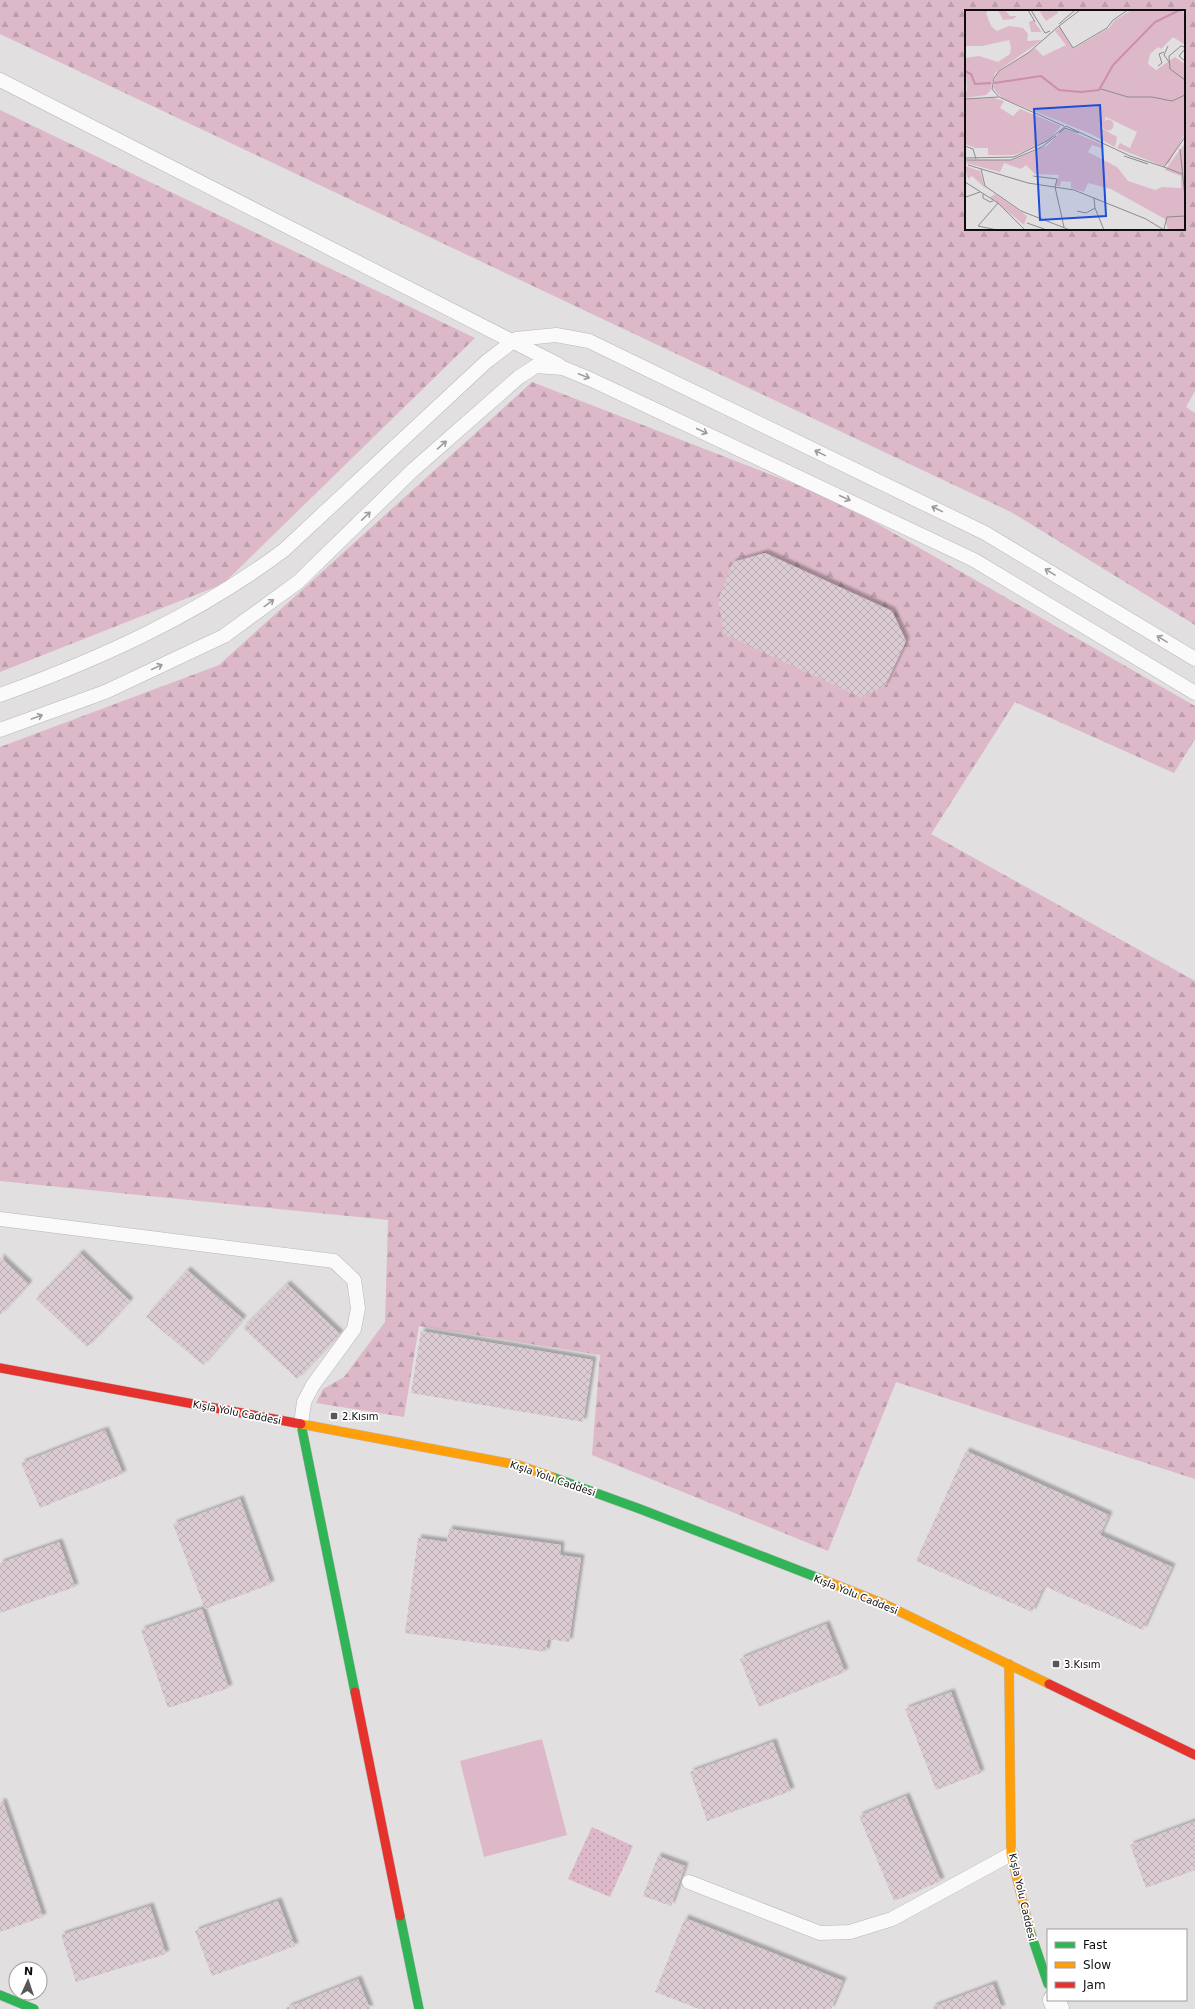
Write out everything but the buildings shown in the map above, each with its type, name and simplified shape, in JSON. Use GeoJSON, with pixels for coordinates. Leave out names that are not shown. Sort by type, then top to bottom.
{"type":"FeatureCollection","features":[{"type":"Feature","properties":{"kind":"street","name":"Kışla Yolu Caddesi"},"geometry":{"type":"LineString","coordinates":[[0,1368],[518,1464],[640,1509],[884,1604],[1195,1755]]}},
{"type":"Feature","properties":{"kind":"street"},"geometry":{"type":"LineString","coordinates":[[301,1424],[419,2009]]}},
{"type":"Feature","properties":{"kind":"street","name":"Kışla Yolu Caddesi"},"geometry":{"type":"LineString","coordinates":[[1009,1664],[1011,1854],[1034,1946],[1047,1981]]}},
{"type":"Feature","properties":{"kind":"street"},"geometry":{"type":"LineString","coordinates":[[0,1995],[34,2009]]}},
{"type":"Feature","properties":{"kind":"lane"},"geometry":{"type":"LineString","coordinates":[[0,80],[564,368],[974,560],[1195,693]]}},
{"type":"Feature","properties":{"kind":"lane"},"geometry":{"type":"LineString","coordinates":[[0,695],[53,676],[133,639],[213,598],[255,572],[284,550],[486,362],[516,339],[556,335],[589,341],[985,533],[1195,660]]}},
{"type":"Feature","properties":{"kind":"lane"},"geometry":{"type":"LineString","coordinates":[[0,730],[105,692],[224,636],[298,582],[413,470],[519,378],[536,366],[564,368]]}},
{"type":"Feature","properties":{"kind":"lane"},"geometry":{"type":"LineString","coordinates":[[0,1219],[334,1261],[354,1280],[358,1308],[354,1329],[313,1385],[304,1402],[301,1424]]}},
{"type":"Feature","properties":{"kind":"lane"},"geometry":{"type":"LineString","coordinates":[[689,1882],[820,1934],[850,1932],[892,1919],[1011,1854]]}},
{"type":"Feature","properties":{"kind":"green space"},"geometry":{"type":"Polygon","coordinates":[[[0,0],[1195,0],[1195,391],[1186,407],[1195,413],[1195,625],[1011,512],[0,34],[0,0]]]}},
{"type":"Feature","properties":{"kind":"green space"},"geometry":{"type":"Polygon","coordinates":[[[0,110],[475,338],[223,584],[0,672],[0,110]]]}},
{"type":"Feature","properties":{"kind":"green space"},"geometry":{"type":"Polygon","coordinates":[[[532,382],[836,500],[1195,706],[1195,739],[1174,773],[1015,702],[931,834],[1195,981],[1195,1479],[896,1382],[828,1551],[592,1455],[600,1355],[419,1326],[404,1417],[316,1403],[323,1389],[344,1377],[385,1322],[388,1220],[0,1181],[0,747],[219,665],[532,382]]]}},
{"type":"Feature","properties":{"kind":"green space"},"geometry":{"type":"Polygon","coordinates":[[[542,1739],[567,1835],[484,1857],[460,1761],[542,1739]]]}},
{"type":"Feature","properties":{"kind":"green space"},"geometry":{"type":"Polygon","coordinates":[[[592,1827],[633,1846],[610,1897],[568,1879],[592,1827]]]}},
{"type":"Feature","properties":{"kind":"traffic: fast"},"geometry":{"type":"LineString","coordinates":[[301,1424],[355,1692]]}},
{"type":"Feature","properties":{"kind":"traffic: fast"},"geometry":{"type":"LineString","coordinates":[[552,1477],[640,1509],[821,1579]]}},
{"type":"Feature","properties":{"kind":"traffic: fast"},"geometry":{"type":"LineString","coordinates":[[400,1916],[419,2009]]}},
{"type":"Feature","properties":{"kind":"traffic: fast"},"geometry":{"type":"LineString","coordinates":[[1030,1931],[1047,1981]]}},
{"type":"Feature","properties":{"kind":"traffic: fast"},"geometry":{"type":"LineString","coordinates":[[0,1995],[34,2009]]}},
{"type":"Feature","properties":{"kind":"traffic: slow"},"geometry":{"type":"LineString","coordinates":[[301,1424],[518,1465],[552,1477]]}},
{"type":"Feature","properties":{"kind":"traffic: slow"},"geometry":{"type":"LineString","coordinates":[[821,1579],[884,1604],[1049,1684]]}},
{"type":"Feature","properties":{"kind":"traffic: slow"},"geometry":{"type":"LineString","coordinates":[[1009,1664],[1011,1854],[1030,1931]]}},
{"type":"Feature","properties":{"kind":"traffic: jam"},"geometry":{"type":"LineString","coordinates":[[0,1368],[301,1424]]}},
{"type":"Feature","properties":{"kind":"traffic: jam"},"geometry":{"type":"LineString","coordinates":[[1049,1684],[1195,1755]]}},
{"type":"Feature","properties":{"kind":"traffic: jam"},"geometry":{"type":"LineString","coordinates":[[355,1692],[400,1916]]}},
{"type":"Feature","properties":{"kind":"place","name":"2.Kısım"},"geometry":{"type":"Point","coordinates":[334,1416]}},
{"type":"Feature","properties":{"kind":"place","name":"3.Kısım"},"geometry":{"type":"Point","coordinates":[1056,1664]}}]}
